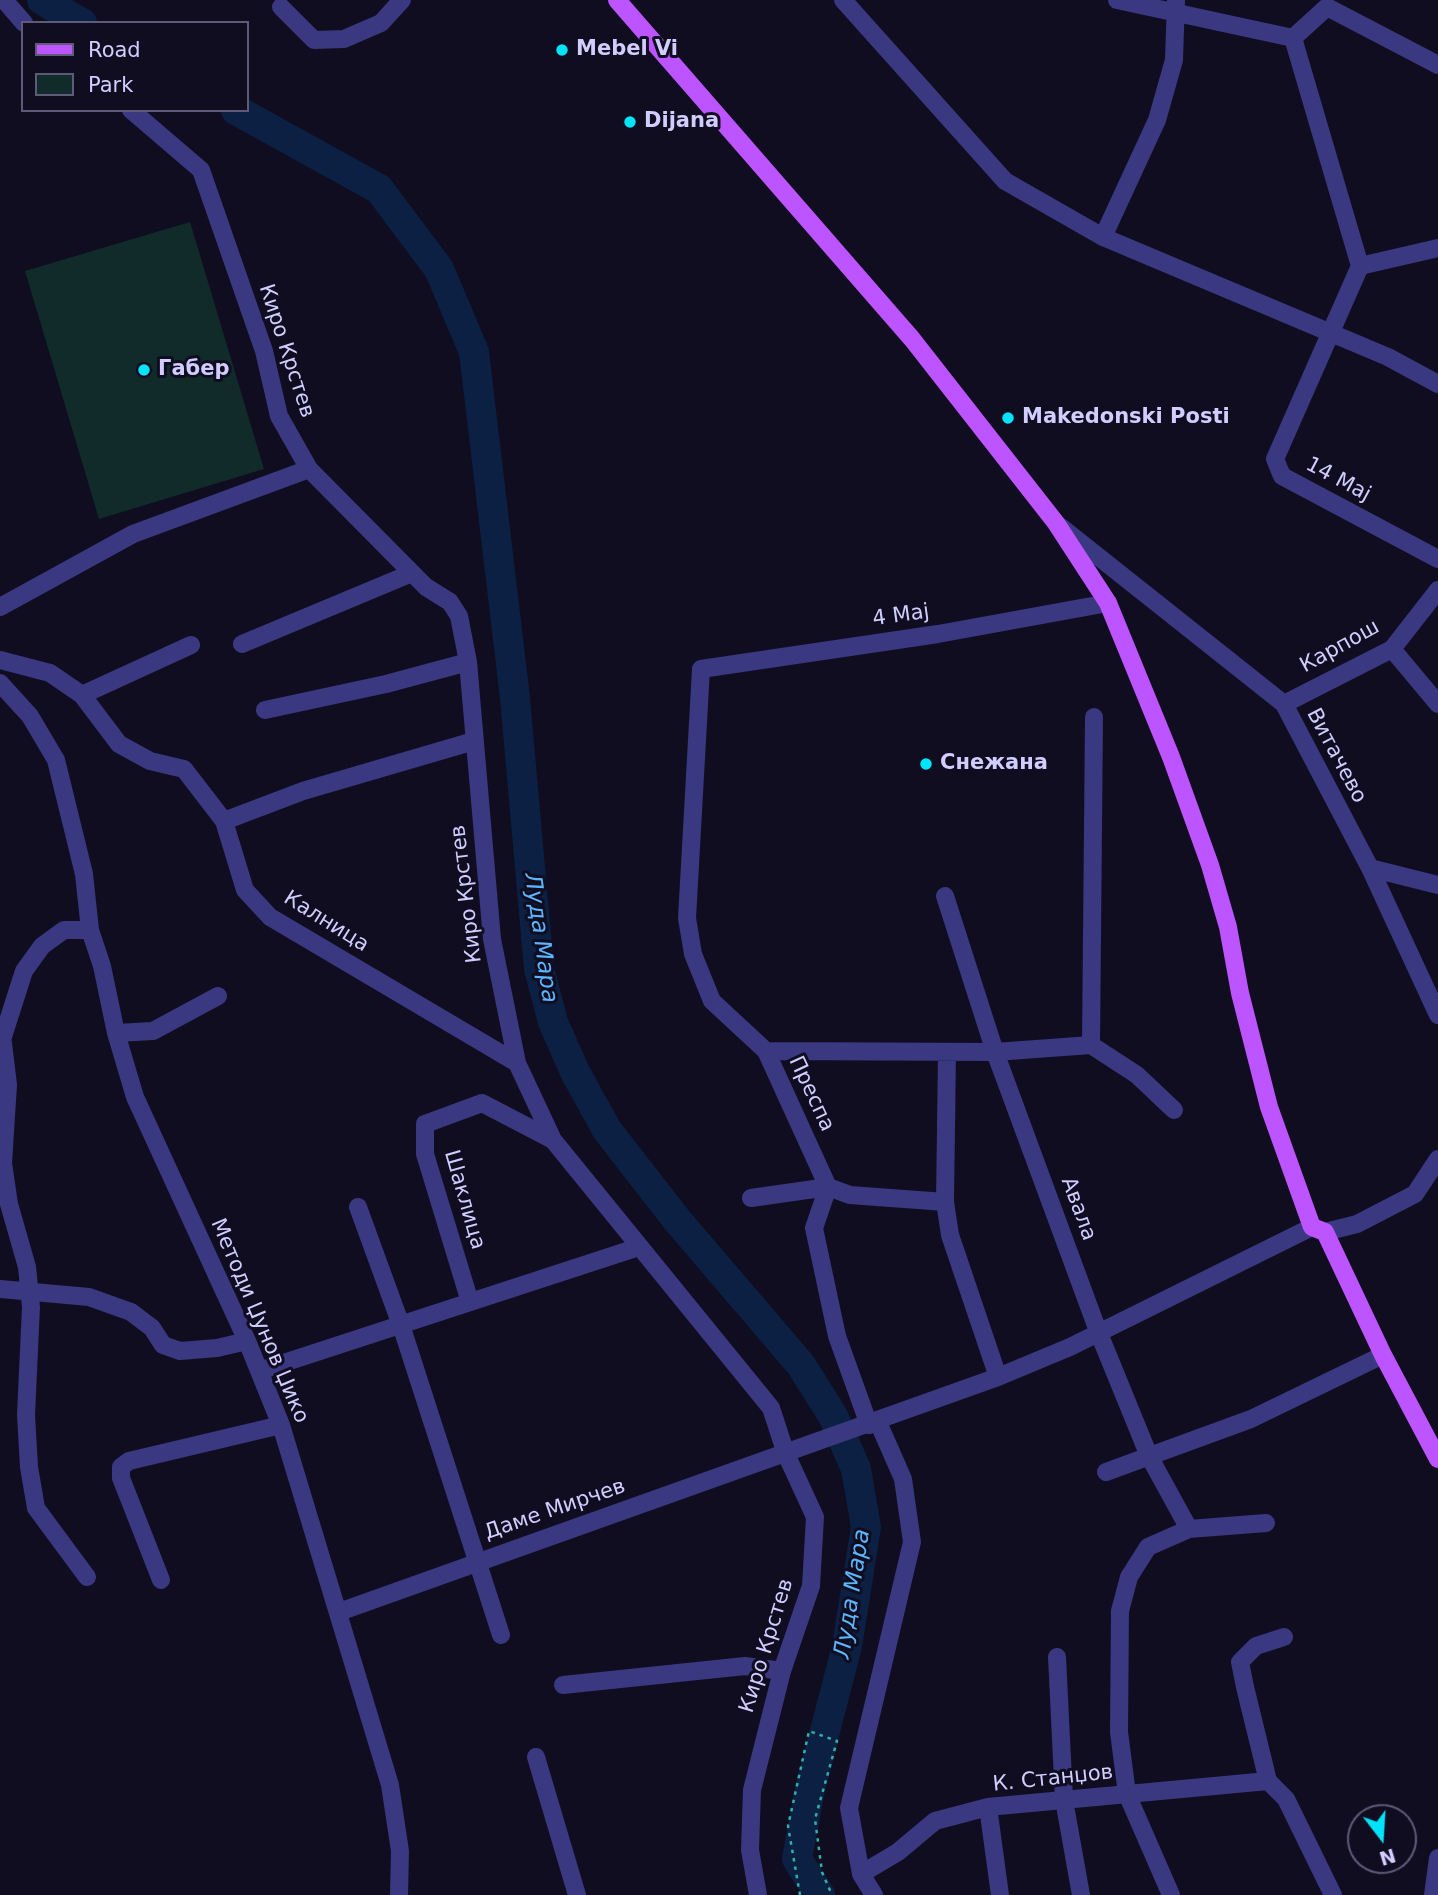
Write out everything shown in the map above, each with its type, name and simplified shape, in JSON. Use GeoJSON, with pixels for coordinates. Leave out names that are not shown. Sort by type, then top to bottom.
{"type":"FeatureCollection","features":[{"type":"Feature","properties":{"kind":"main road"},"geometry":{"type":"LineString","coordinates":[[617,0],[912,339],[1056,523],[1108,603],[1171,757],[1210,865],[1228,927],[1240,993],[1269,1107],[1319,1229],[1438,1459]]}},
{"type":"Feature","properties":{"kind":"street"},"geometry":{"type":"LineString","coordinates":[[4,0],[22,21]]}},
{"type":"Feature","properties":{"kind":"street"},"geometry":{"type":"LineString","coordinates":[[281,7],[314,40],[344,39],[381,23],[402,0]]}},
{"type":"Feature","properties":{"kind":"street"},"geometry":{"type":"LineString","coordinates":[[844,0],[1006,181],[1103,237],[1388,357],[1438,384]]}},
{"type":"Feature","properties":{"kind":"street"},"geometry":{"type":"LineString","coordinates":[[1117,0],[1177,6],[1293,38]]}},
{"type":"Feature","properties":{"kind":"street"},"geometry":{"type":"LineString","coordinates":[[1293,38],[1325,4],[1438,65]]}},
{"type":"Feature","properties":{"kind":"street"},"geometry":{"type":"LineString","coordinates":[[1103,237],[1157,120],[1174,60],[1177,6]]}},
{"type":"Feature","properties":{"kind":"street"},"geometry":{"type":"LineString","coordinates":[[1293,38],[1360,266],[1329,332]]}},
{"type":"Feature","properties":{"kind":"street","name":"Киро Крстев"},"geometry":{"type":"LineString","coordinates":[[133,112],[201,170],[264,351],[279,416],[309,469],[426,587],[450,602],[459,616],[468,662],[492,939],[517,1063],[553,1140],[771,1408],[786,1454],[815,1517],[811,1586],[782,1671],[752,1790],[750,1850],[758,1895]]}},
{"type":"Feature","properties":{"kind":"street"},"geometry":{"type":"LineString","coordinates":[[1360,266],[1438,248]]}},
{"type":"Feature","properties":{"kind":"street","name":"14 Мај"},"geometry":{"type":"LineString","coordinates":[[1329,332],[1275,459],[1276,468],[1282,476],[1438,559]]}},
{"type":"Feature","properties":{"kind":"street"},"geometry":{"type":"LineString","coordinates":[[0,607],[133,534],[309,469]]}},
{"type":"Feature","properties":{"kind":"street","name":"Витачево"},"geometry":{"type":"LineString","coordinates":[[1056,523],[1284,704],[1370,867],[1438,1015]]}},
{"type":"Feature","properties":{"kind":"street"},"geometry":{"type":"LineString","coordinates":[[242,644],[412,573]]}},
{"type":"Feature","properties":{"kind":"street","name":"Карпош"},"geometry":{"type":"LineString","coordinates":[[1284,704],[1392,649],[1438,590]]}},
{"type":"Feature","properties":{"kind":"street","name":"4 Мај"},"geometry":{"type":"LineString","coordinates":[[701,670],[938,634],[1108,603]]}},
{"type":"Feature","properties":{"kind":"street"},"geometry":{"type":"LineString","coordinates":[[82,695],[191,645]]}},
{"type":"Feature","properties":{"kind":"street"},"geometry":{"type":"LineString","coordinates":[[1392,649],[1438,704]]}},
{"type":"Feature","properties":{"kind":"street","name":"Калница"},"geometry":{"type":"LineString","coordinates":[[0,660],[50,673],[82,695],[119,744],[150,761],[184,769],[223,821],[245,890],[270,918],[517,1063]]}},
{"type":"Feature","properties":{"kind":"street"},"geometry":{"type":"LineString","coordinates":[[265,710],[386,684],[468,662]]}},
{"type":"Feature","properties":{"kind":"street","name":"Преспа"},"geometry":{"type":"LineString","coordinates":[[701,670],[687,918],[694,954],[712,1000],[766,1051],[828,1187]]}},
{"type":"Feature","properties":{"kind":"street","name":"Методи Џунов Џико"},"geometry":{"type":"LineString","coordinates":[[0,683],[30,716],[56,760],[84,874],[90,930],[102,966],[116,1033],[135,1097],[247,1341],[281,1425],[390,1784],[400,1851],[399,1895]]}},
{"type":"Feature","properties":{"kind":"street"},"geometry":{"type":"LineString","coordinates":[[1091,1045],[1094,717]]}},
{"type":"Feature","properties":{"kind":"street"},"geometry":{"type":"LineString","coordinates":[[223,821],[303,792],[474,741]]}},
{"type":"Feature","properties":{"kind":"street"},"geometry":{"type":"LineString","coordinates":[[1370,867],[1438,885]]}},
{"type":"Feature","properties":{"kind":"street","name":"Авала"},"geometry":{"type":"LineString","coordinates":[[945,896],[995,1052],[1098,1331],[1149,1455],[1189,1529]]}},
{"type":"Feature","properties":{"kind":"street"},"geometry":{"type":"LineString","coordinates":[[87,1577],[36,1508],[29,1467],[26,1415],[30,1292],[27,1267],[9,1204],[4,1163],[8,1085],[2,1044],[24,971],[42,946],[64,930],[90,930]]}},
{"type":"Feature","properties":{"kind":"street"},"geometry":{"type":"LineString","coordinates":[[116,1033],[153,1031],[218,996]]}},
{"type":"Feature","properties":{"kind":"street"},"geometry":{"type":"LineString","coordinates":[[766,1051],[995,1052],[1091,1045],[1137,1075],[1174,1110]]}},
{"type":"Feature","properties":{"kind":"street"},"geometry":{"type":"LineString","coordinates":[[947,1052],[945,1202],[950,1236],[998,1377]]}},
{"type":"Feature","properties":{"kind":"street","name":"Шаклица"},"geometry":{"type":"LineString","coordinates":[[470,1302],[425,1154],[425,1124],[482,1103],[553,1140]]}},
{"type":"Feature","properties":{"kind":"street","name":"Даме Мирчев"},"geometry":{"type":"LineString","coordinates":[[339,1612],[477,1561],[874,1424],[998,1377],[1070,1347],[1098,1331],[1319,1229],[1357,1224],[1415,1195],[1438,1159]]}},
{"type":"Feature","properties":{"kind":"street"},"geometry":{"type":"LineString","coordinates":[[751,1198],[828,1187],[850,1195],[945,1202]]}},
{"type":"Feature","properties":{"kind":"street"},"geometry":{"type":"LineString","coordinates":[[828,1187],[814,1228],[837,1336],[874,1424],[903,1479],[912,1542],[849,1808],[861,1874],[874,1895]]}},
{"type":"Feature","properties":{"kind":"street"},"geometry":{"type":"LineString","coordinates":[[358,1207],[401,1325],[501,1635]]}},
{"type":"Feature","properties":{"kind":"street"},"geometry":{"type":"LineString","coordinates":[[259,1371],[639,1248]]}},
{"type":"Feature","properties":{"kind":"street"},"geometry":{"type":"LineString","coordinates":[[0,1289],[89,1297],[131,1312],[152,1328],[163,1346],[180,1351],[217,1348],[247,1341]]}},
{"type":"Feature","properties":{"kind":"street"},"geometry":{"type":"LineString","coordinates":[[1105,1472],[1251,1419],[1383,1355]]}},
{"type":"Feature","properties":{"kind":"street"},"geometry":{"type":"LineString","coordinates":[[161,1580],[121,1478],[121,1467],[130,1461],[281,1425]]}},
{"type":"Feature","properties":{"kind":"street"},"geometry":{"type":"LineString","coordinates":[[1171,1895],[1127,1794],[1119,1732],[1123,1599],[1129,1577],[1148,1547],[1189,1529],[1266,1523]]}},
{"type":"Feature","properties":{"kind":"street"},"geometry":{"type":"LineString","coordinates":[[1284,1637],[1256,1646],[1240,1662],[1268,1781],[1286,1799],[1333,1895]]}},
{"type":"Feature","properties":{"kind":"street"},"geometry":{"type":"LineString","coordinates":[[1057,1657],[1064,1800],[1081,1895]]}},
{"type":"Feature","properties":{"kind":"street"},"geometry":{"type":"LineString","coordinates":[[563,1685],[744,1666],[782,1671]]}},
{"type":"Feature","properties":{"kind":"street"},"geometry":{"type":"LineString","coordinates":[[536,1757],[577,1895]]}},
{"type":"Feature","properties":{"kind":"street","name":"К. Станџов"},"geometry":{"type":"LineString","coordinates":[[861,1874],[898,1852],[935,1821],[988,1807],[1268,1781]]}},
{"type":"Feature","properties":{"kind":"street"},"geometry":{"type":"LineString","coordinates":[[988,1807],[1000,1895]]}},
{"type":"Feature","properties":{"kind":"street"},"geometry":{"type":"LineString","coordinates":[[1433,1895],[1438,1858]]}},
{"type":"Feature","properties":{"kind":"path"},"geometry":{"type":"LineString","coordinates":[[800,1895],[788,1826],[808,1731],[837,1741],[815,1819],[822,1872],[832,1895]]}},
{"type":"Feature","properties":{"kind":"green space","name":"Габер"},"geometry":{"type":"Polygon","coordinates":[[[190,222],[264,469],[99,519],[25,271],[190,222]]]}},
{"type":"Feature","properties":{"kind":"waterway","name":"Луда Мара"},"geometry":{"type":"LineString","coordinates":[[42,0],[79,21]]}},
{"type":"Feature","properties":{"kind":"waterway","name":"Луда Мара"},"geometry":{"type":"LineString","coordinates":[[240,112],[379,189],[439,269],[474,352],[515,698],[539,969],[553,1022],[575,1072],[607,1130],[677,1220],[801,1365],[833,1416],[856,1469],[866,1527],[847,1646],[810,1789],[797,1859],[820,1895]]}},
{"type":"Feature","properties":{"kind":"place","name":"Mebel Vi"},"geometry":{"type":"Point","coordinates":[562,50]}},
{"type":"Feature","properties":{"kind":"place","name":"Dijana"},"geometry":{"type":"Point","coordinates":[630,122]}},
{"type":"Feature","properties":{"kind":"place","name":"Габер"},"geometry":{"type":"Point","coordinates":[144,370]}},
{"type":"Feature","properties":{"kind":"place","name":"Makedonski Posti"},"geometry":{"type":"Point","coordinates":[1008,418]}},
{"type":"Feature","properties":{"kind":"place","name":"Снежана"},"geometry":{"type":"Point","coordinates":[926,764]}}]}
